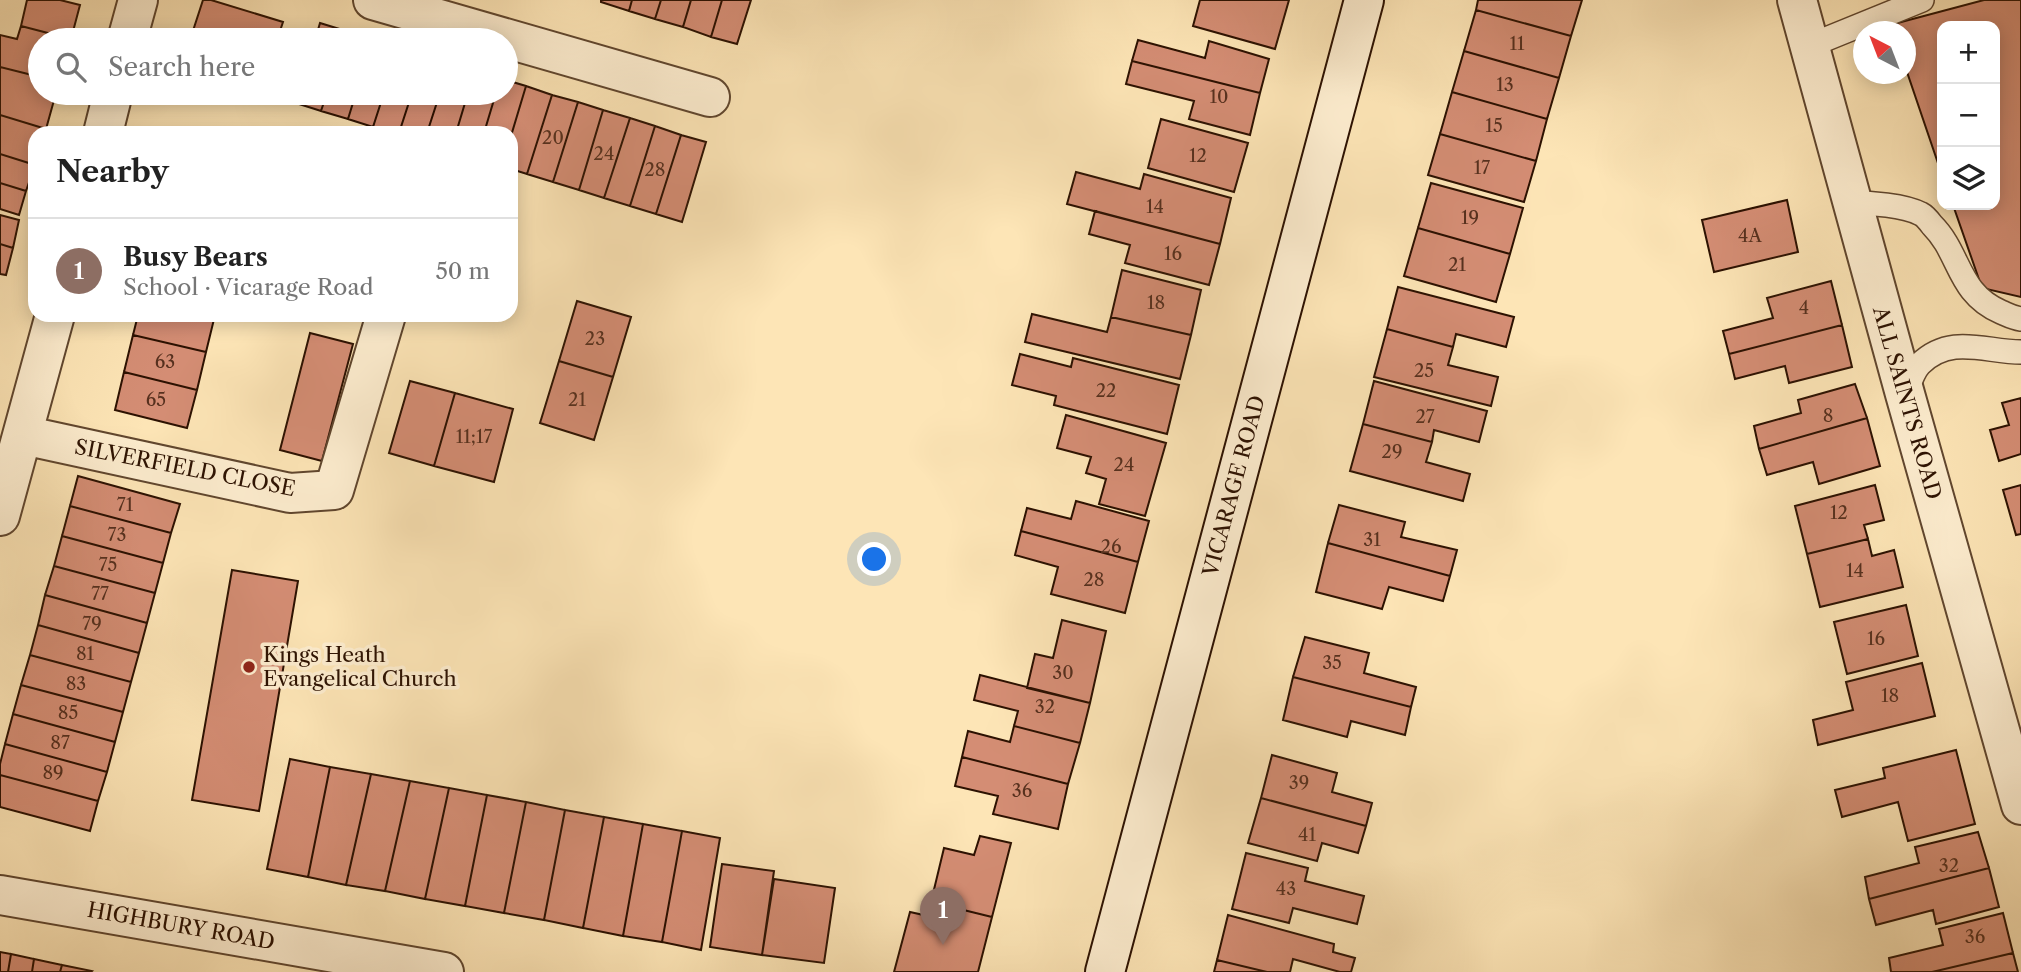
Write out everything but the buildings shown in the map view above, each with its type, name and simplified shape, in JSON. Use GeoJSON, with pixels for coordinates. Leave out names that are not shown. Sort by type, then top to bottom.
{"type":"FeatureCollection","features":[{"type":"Feature","properties":{"kind":"street"},"geometry":{"type":"LineString","coordinates":[[130,28],[138,0]]}},
{"type":"Feature","properties":{"kind":"street"},"geometry":{"type":"LineString","coordinates":[[373,0],[470,28]]}},
{"type":"Feature","properties":{"kind":"street","name":"VICARAGE ROAD"},"geometry":{"type":"LineString","coordinates":[[1105,972],[1364,0]]}},
{"type":"Feature","properties":{"kind":"street","name":"ALL SAINTS ROAD"},"geometry":{"type":"LineString","coordinates":[[1797,0],[2021,805]]}},
{"type":"Feature","properties":{"kind":"street"},"geometry":{"type":"LineString","coordinates":[[518,42],[710,97]]}},
{"type":"Feature","properties":{"kind":"street"},"geometry":{"type":"LineString","coordinates":[[105,126],[110,105]]}},
{"type":"Feature","properties":{"kind":"street"},"geometry":{"type":"LineString","coordinates":[[0,516],[53,322]]}},
{"type":"Feature","properties":{"kind":"street","name":"SILVERFIELD CLOSE"},"geometry":{"type":"LineString","coordinates":[[23,435],[290,493],[334,490],[384,322]]}},
{"type":"Feature","properties":{"kind":"street","name":"HIGHBURY ROAD"},"geometry":{"type":"LineString","coordinates":[[0,895],[444,972]]}},
{"type":"Feature","properties":{"kind":"lane"},"geometry":{"type":"LineString","coordinates":[[1810,46],[1922,0]]}},
{"type":"Feature","properties":{"kind":"lane"},"geometry":{"type":"LineString","coordinates":[[1852,203],[1886,204],[1921,214],[1943,235],[1971,289],[1988,306],[2021,319]]}},
{"type":"Feature","properties":{"kind":"lane"},"geometry":{"type":"LineString","coordinates":[[1905,394],[1918,365],[1942,349],[1964,346],[2021,352]]}},
{"type":"Feature","properties":{"kind":"place","name":"Kings Heath Evangelical Church"},"geometry":{"type":"Point","coordinates":[249,667]}},
{"type":"Feature","properties":{"kind":"place","name":"Busy Bears"},"geometry":{"type":"Point","coordinates":[943,945]}}]}
